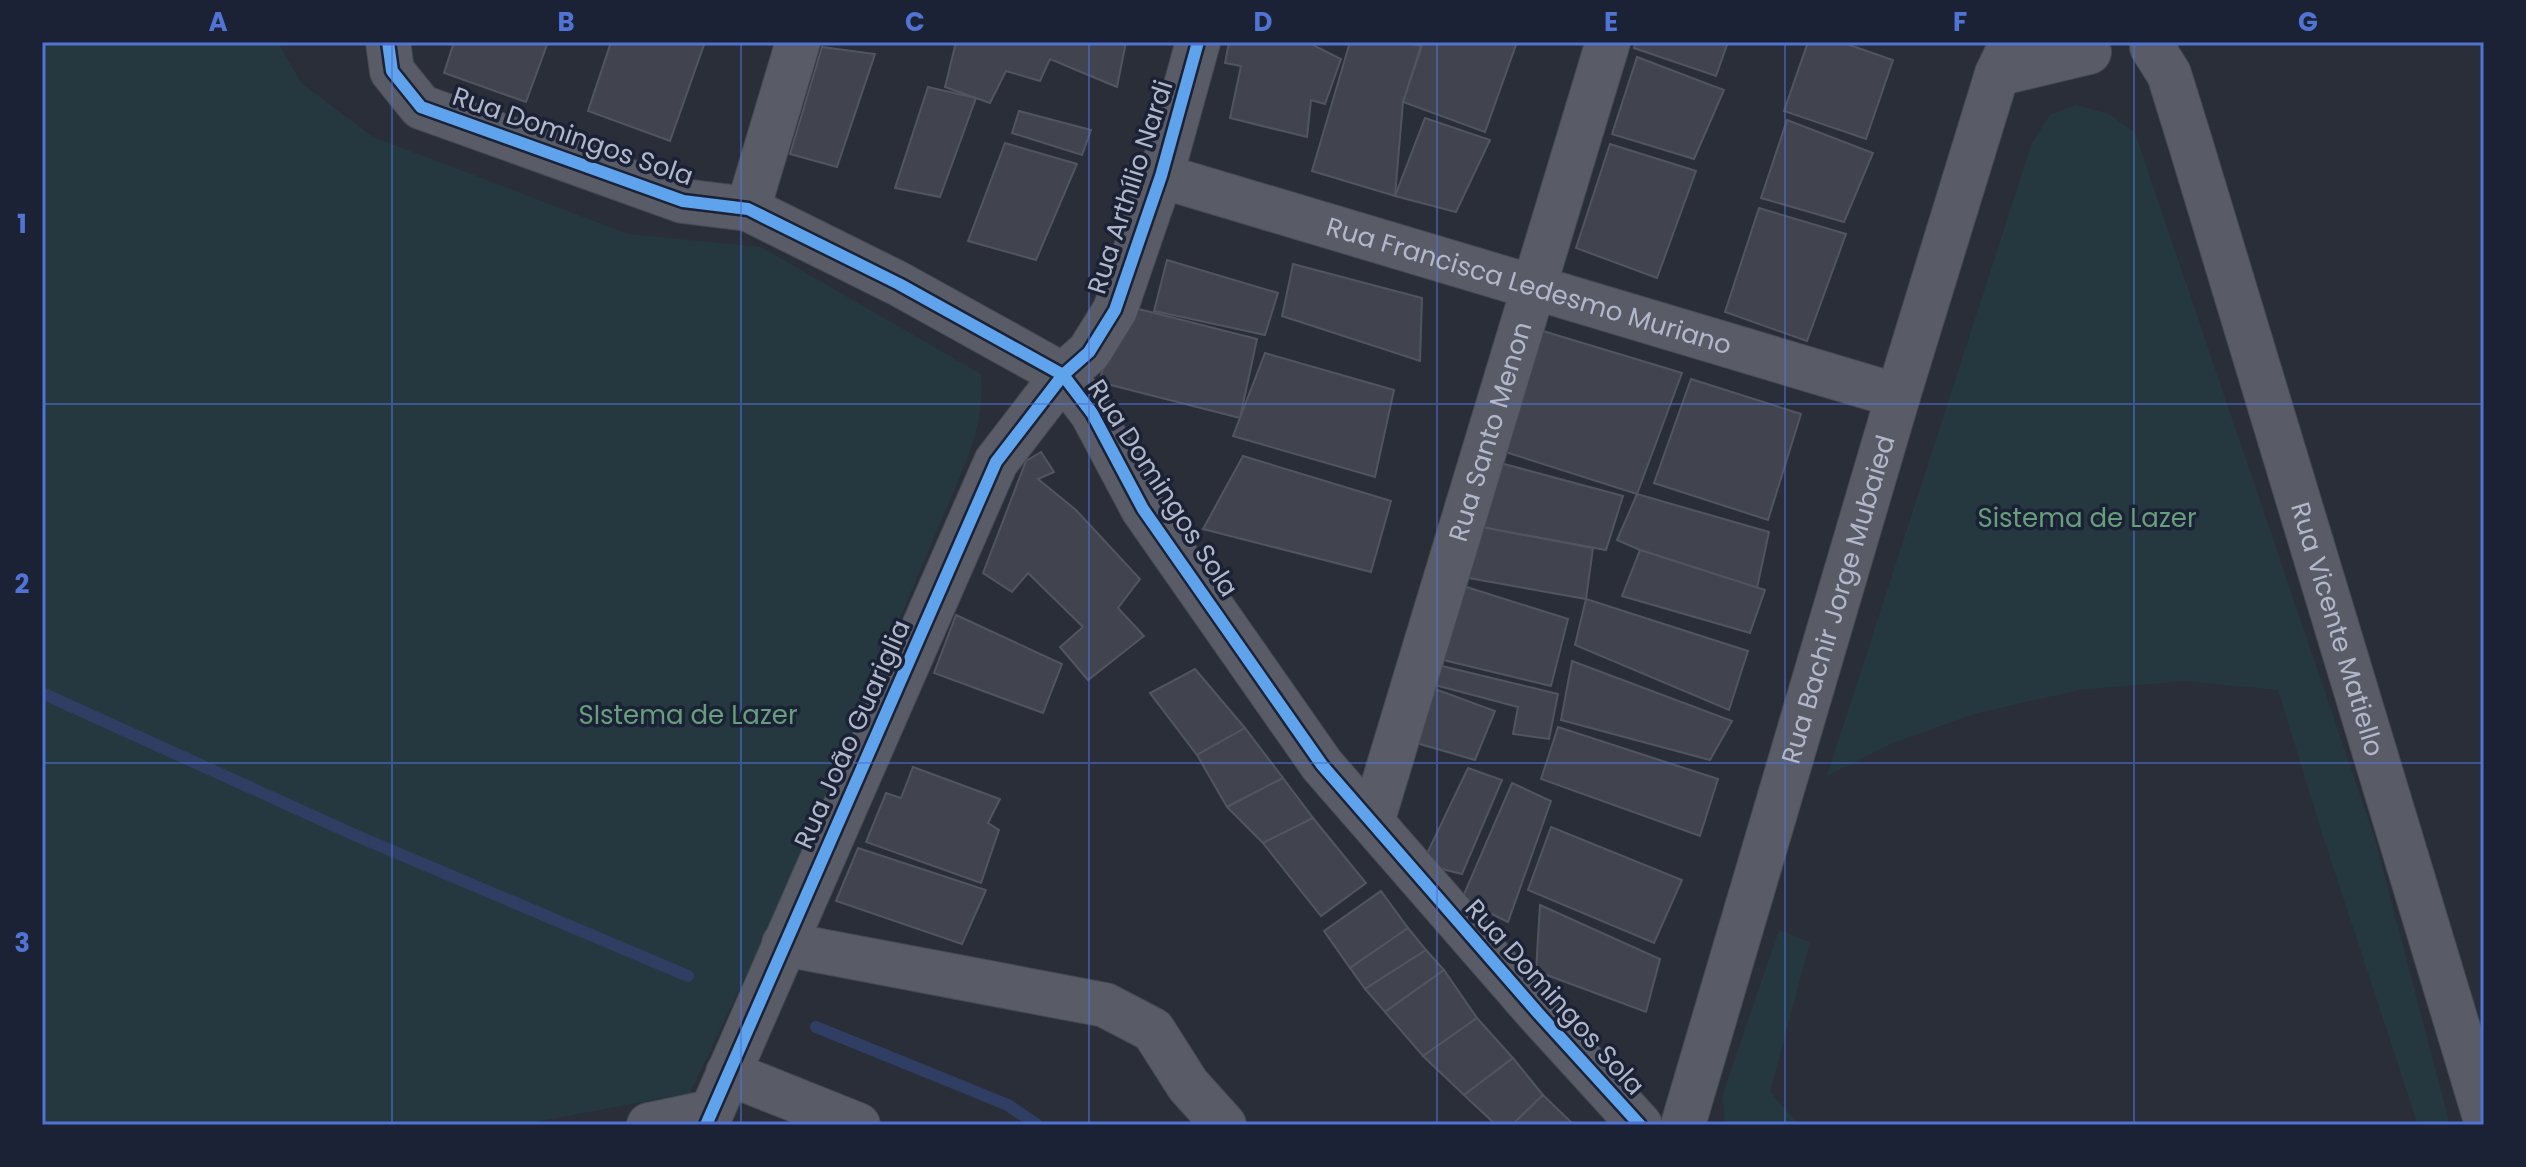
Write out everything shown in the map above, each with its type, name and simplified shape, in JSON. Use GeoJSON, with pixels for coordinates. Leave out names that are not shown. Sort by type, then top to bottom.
{"type":"FeatureCollection","features":[{"type":"Feature","properties":{"kind":"street"},"geometry":{"type":"LineString","coordinates":[[748,209],[798,42]]}},
{"type":"Feature","properties":{"kind":"street","name":"Rua Arthílio Nardi"},"geometry":{"type":"LineString","coordinates":[[1063,375],[1089,352],[1115,310],[1161,176],[1198,42]]}},
{"type":"Feature","properties":{"kind":"street","name":"Rua Santo Menon"},"geometry":{"type":"LineString","coordinates":[[1372,822],[1608,42]]}},
{"type":"Feature","properties":{"kind":"street","name":"Rua Bachir Jorge Mubaied"},"geometry":{"type":"LineString","coordinates":[[1683,1125],[1898,396],[2004,58],[2127,47]]}},
{"type":"Feature","properties":{"kind":"street","name":"Rua Vicente Matiello"},"geometry":{"type":"LineString","coordinates":[[2127,47],[2169,74],[2484,1114]]}},
{"type":"Feature","properties":{"kind":"street","name":"Rua Domingos Sola"},"geometry":{"type":"LineString","coordinates":[[390,57],[421,107],[683,201],[748,209],[899,284],[1063,375],[1092,413],[1143,509],[1322,765],[1640,1125]]}},
{"type":"Feature","properties":{"kind":"street","name":"Rua Francisca Ledesmo Muriano"},"geometry":{"type":"LineString","coordinates":[[1161,176],[1898,396]]}},
{"type":"Feature","properties":{"kind":"street","name":"Rua João Guariglia"},"geometry":{"type":"LineString","coordinates":[[708,1119],[996,462],[1063,375]]}},
{"type":"Feature","properties":{"kind":"street"},"geometry":{"type":"LineString","coordinates":[[784,944],[1105,1005],[1153,1030],[1188,1085],[1224,1125]]}},
{"type":"Feature","properties":{"kind":"street"},"geometry":{"type":"LineString","coordinates":[[728,1073],[858,1125]]}},
{"type":"Feature","properties":{"kind":"street"},"geometry":{"type":"LineString","coordinates":[[649,1125],[708,1119]]}},
{"type":"Feature","properties":{"kind":"green space","name":"SIstema de Lazer"},"geometry":{"type":"Polygon","coordinates":[[[42,42],[278,42],[301,83],[373,137],[628,234],[761,247],[981,374],[977,425],[961,474],[770,925],[690,1093],[519,1125],[42,1125],[42,42]]]}},
{"type":"Feature","properties":{"kind":"green space","name":"Sistema de Lazer"},"geometry":{"type":"Polygon","coordinates":[[[2076,105],[2109,114],[2135,133],[2375,839],[2450,1125],[2418,1125],[2278,690],[2183,681],[2079,690],[1974,714],[1893,743],[1827,776],[2032,143],[2050,115],[2076,105]]]}},
{"type":"Feature","properties":{"kind":"green space"},"geometry":{"type":"Polygon","coordinates":[[[1779,930],[1810,942],[1770,1092],[1799,1125],[1725,1125],[1722,1097],[1779,930]]]}},
{"type":"Feature","properties":{"kind":"building"},"geometry":{"type":"Polygon","coordinates":[[[454,42],[548,42],[526,102],[444,73],[454,42]]]}},
{"type":"Feature","properties":{"kind":"building"},"geometry":{"type":"Polygon","coordinates":[[[611,42],[705,42],[670,141],[588,111],[611,42]]]}},
{"type":"Feature","properties":{"kind":"building"},"geometry":{"type":"Polygon","coordinates":[[[956,42],[1126,42],[1117,87],[1050,59],[1040,81],[1006,71],[990,103],[945,87],[956,42]]]}},
{"type":"Feature","properties":{"kind":"building"},"geometry":{"type":"Polygon","coordinates":[[[1229,42],[1307,42],[1341,59],[1325,104],[1311,100],[1307,137],[1230,118],[1241,66],[1225,63],[1229,42]]]}},
{"type":"Feature","properties":{"kind":"building"},"geometry":{"type":"Polygon","coordinates":[[[1350,42],[1402,42],[1421,46],[1403,102],[1395,196],[1312,171],[1350,42]]]}},
{"type":"Feature","properties":{"kind":"building"},"geometry":{"type":"Polygon","coordinates":[[[1423,42],[1517,42],[1485,132],[1403,102],[1423,42]]]}},
{"type":"Feature","properties":{"kind":"building"},"geometry":{"type":"Polygon","coordinates":[[[1636,42],[1728,42],[1716,76],[1634,48],[1636,42]]]}},
{"type":"Feature","properties":{"kind":"building"},"geometry":{"type":"Polygon","coordinates":[[[1808,42],[1841,42],[1893,60],[1866,139],[1784,111],[1808,42]]]}},
{"type":"Feature","properties":{"kind":"building"},"geometry":{"type":"Polygon","coordinates":[[[822,47],[875,54],[837,167],[790,154],[822,47]]]}},
{"type":"Feature","properties":{"kind":"building"},"geometry":{"type":"Polygon","coordinates":[[[1637,57],[1724,90],[1694,159],[1612,134],[1637,57]]]}},
{"type":"Feature","properties":{"kind":"building"},"geometry":{"type":"Polygon","coordinates":[[[928,87],[976,98],[940,197],[895,188],[928,87]]]}},
{"type":"Feature","properties":{"kind":"building"},"geometry":{"type":"Polygon","coordinates":[[[1019,111],[1091,130],[1082,155],[1012,133],[1019,111]]]}},
{"type":"Feature","properties":{"kind":"building"},"geometry":{"type":"Polygon","coordinates":[[[1425,118],[1490,140],[1456,212],[1395,196],[1425,118]]]}},
{"type":"Feature","properties":{"kind":"building"},"geometry":{"type":"Polygon","coordinates":[[[1787,120],[1873,153],[1844,222],[1761,198],[1787,120]]]}},
{"type":"Feature","properties":{"kind":"building"},"geometry":{"type":"Polygon","coordinates":[[[1005,143],[1077,164],[1036,260],[968,241],[1005,143]]]}},
{"type":"Feature","properties":{"kind":"building"},"geometry":{"type":"Polygon","coordinates":[[[1610,144],[1696,171],[1657,278],[1576,248],[1610,144]]]}},
{"type":"Feature","properties":{"kind":"building"},"geometry":{"type":"Polygon","coordinates":[[[1759,208],[1846,234],[1807,341],[1725,312],[1759,208]]]}},
{"type":"Feature","properties":{"kind":"building"},"geometry":{"type":"Polygon","coordinates":[[[1167,260],[1278,293],[1265,335],[1154,311],[1167,260]]]}},
{"type":"Feature","properties":{"kind":"building"},"geometry":{"type":"Polygon","coordinates":[[[1293,264],[1422,298],[1420,361],[1282,316],[1293,264]]]}},
{"type":"Feature","properties":{"kind":"building"},"geometry":{"type":"Polygon","coordinates":[[[1123,305],[1257,339],[1240,418],[1099,382],[1123,305]]]}},
{"type":"Feature","properties":{"kind":"building"},"geometry":{"type":"Polygon","coordinates":[[[1533,328],[1682,373],[1637,494],[1496,449],[1533,328]]]}},
{"type":"Feature","properties":{"kind":"building"},"geometry":{"type":"Polygon","coordinates":[[[1265,353],[1394,390],[1375,477],[1233,436],[1265,353]]]}},
{"type":"Feature","properties":{"kind":"building"},"geometry":{"type":"Polygon","coordinates":[[[1691,379],[1801,414],[1768,520],[1654,483],[1691,379]]]}},
{"type":"Feature","properties":{"kind":"building"},"geometry":{"type":"Polygon","coordinates":[[[1041,452],[1054,472],[1038,479],[1076,510],[1140,579],[1118,608],[1144,636],[1088,680],[1060,647],[1083,627],[1028,573],[1012,592],[983,573],[1026,461],[1041,452]]]}},
{"type":"Feature","properties":{"kind":"building"},"geometry":{"type":"Polygon","coordinates":[[[1243,456],[1391,501],[1371,572],[1203,529],[1243,456]]]}},
{"type":"Feature","properties":{"kind":"building"},"geometry":{"type":"Polygon","coordinates":[[[1493,461],[1623,496],[1606,550],[1476,526],[1493,461]]]}},
{"type":"Feature","properties":{"kind":"building"},"geometry":{"type":"Polygon","coordinates":[[[1637,494],[1769,532],[1757,588],[1617,540],[1637,494]]]}},
{"type":"Feature","properties":{"kind":"building"},"geometry":{"type":"Polygon","coordinates":[[[1476,526],[1593,548],[1586,599],[1457,576],[1476,526]]]}},
{"type":"Feature","properties":{"kind":"building"},"geometry":{"type":"Polygon","coordinates":[[[1640,550],[1765,590],[1750,633],[1622,596],[1640,550]]]}},
{"type":"Feature","properties":{"kind":"building"},"geometry":{"type":"Polygon","coordinates":[[[1457,584],[1568,619],[1551,686],[1431,657],[1457,584]]]}},
{"type":"Feature","properties":{"kind":"building"},"geometry":{"type":"Polygon","coordinates":[[[1586,599],[1748,651],[1729,710],[1575,645],[1586,599]]]}},
{"type":"Feature","properties":{"kind":"building"},"geometry":{"type":"Polygon","coordinates":[[[956,615],[1062,664],[1043,713],[934,673],[956,615]]]}},
{"type":"Feature","properties":{"kind":"building"},"geometry":{"type":"Polygon","coordinates":[[[1572,661],[1732,721],[1710,760],[1561,720],[1572,661]]]}},
{"type":"Feature","properties":{"kind":"building"},"geometry":{"type":"Polygon","coordinates":[[[1442,666],[1558,694],[1549,739],[1513,734],[1518,707],[1435,685],[1442,666]]]}},
{"type":"Feature","properties":{"kind":"building"},"geometry":{"type":"Polygon","coordinates":[[[1195,669],[1245,728],[1197,755],[1150,693],[1195,669]]]}},
{"type":"Feature","properties":{"kind":"building"},"geometry":{"type":"Polygon","coordinates":[[[1424,685],[1495,711],[1475,760],[1406,740],[1424,685]]]}},
{"type":"Feature","properties":{"kind":"building"},"geometry":{"type":"Polygon","coordinates":[[[1558,727],[1718,779],[1700,836],[1541,779],[1558,727]]]}},
{"type":"Feature","properties":{"kind":"building"},"geometry":{"type":"Polygon","coordinates":[[[1245,728],[1283,778],[1227,807],[1197,755],[1245,728]]]}},
{"type":"Feature","properties":{"kind":"building"},"geometry":{"type":"Polygon","coordinates":[[[913,767],[1000,799],[988,823],[999,830],[981,883],[866,842],[886,793],[901,798],[913,767]]]}},
{"type":"Feature","properties":{"kind":"building"},"geometry":{"type":"Polygon","coordinates":[[[1468,768],[1502,780],[1462,874],[1422,864],[1468,768]]]}},
{"type":"Feature","properties":{"kind":"building"},"geometry":{"type":"Polygon","coordinates":[[[1283,778],[1313,818],[1263,843],[1227,807],[1283,778]]]}},
{"type":"Feature","properties":{"kind":"building"},"geometry":{"type":"Polygon","coordinates":[[[1512,783],[1551,801],[1508,922],[1462,899],[1512,783]]]}},
{"type":"Feature","properties":{"kind":"building"},"geometry":{"type":"Polygon","coordinates":[[[1313,818],[1366,883],[1321,916],[1263,843],[1313,818]]]}},
{"type":"Feature","properties":{"kind":"building"},"geometry":{"type":"Polygon","coordinates":[[[1551,827],[1682,880],[1654,943],[1528,890],[1551,827]]]}},
{"type":"Feature","properties":{"kind":"building"},"geometry":{"type":"Polygon","coordinates":[[[858,848],[986,890],[962,944],[836,901],[858,848]]]}},
{"type":"Feature","properties":{"kind":"building"},"geometry":{"type":"Polygon","coordinates":[[[1381,891],[1408,928],[1350,968],[1324,931],[1381,891]]]}},
{"type":"Feature","properties":{"kind":"building"},"geometry":{"type":"Polygon","coordinates":[[[1540,905],[1660,959],[1646,1012],[1536,971],[1540,905]]]}},
{"type":"Feature","properties":{"kind":"building"},"geometry":{"type":"Polygon","coordinates":[[[1408,928],[1426,950],[1365,989],[1350,968],[1408,928]]]}},
{"type":"Feature","properties":{"kind":"building"},"geometry":{"type":"Polygon","coordinates":[[[1426,950],[1444,970],[1385,1012],[1365,989],[1426,950]]]}},
{"type":"Feature","properties":{"kind":"building"},"geometry":{"type":"Polygon","coordinates":[[[1444,970],[1477,1018],[1423,1056],[1385,1012],[1444,970]]]}},
{"type":"Feature","properties":{"kind":"building"},"geometry":{"type":"Polygon","coordinates":[[[1477,1018],[1513,1058],[1464,1095],[1423,1056],[1477,1018]]]}},
{"type":"Feature","properties":{"kind":"building"},"geometry":{"type":"Polygon","coordinates":[[[1513,1058],[1543,1095],[1512,1125],[1496,1125],[1464,1095],[1513,1058]]]}},
{"type":"Feature","properties":{"kind":"building"},"geometry":{"type":"Polygon","coordinates":[[[1543,1095],[1574,1125],[1512,1125],[1543,1095]]]}},
{"type":"Feature","properties":{"kind":"waterway"},"geometry":{"type":"LineString","coordinates":[[42,693],[357,836],[688,976]]}},
{"type":"Feature","properties":{"kind":"waterway"},"geometry":{"type":"LineString","coordinates":[[816,1027],[1008,1105],[1037,1125]]}},
{"type":"Feature","properties":{"kind":"cycle path"},"geometry":{"type":"LineString","coordinates":[[388,42],[392,71],[421,107],[683,201],[748,209],[899,284],[1063,375],[1092,413],[1143,509],[1322,765],[1640,1125]]}},
{"type":"Feature","properties":{"kind":"cycle path"},"geometry":{"type":"LineString","coordinates":[[706,1125],[996,462],[1063,375],[1089,352],[1115,310],[1161,176],[1198,42]]}}]}
